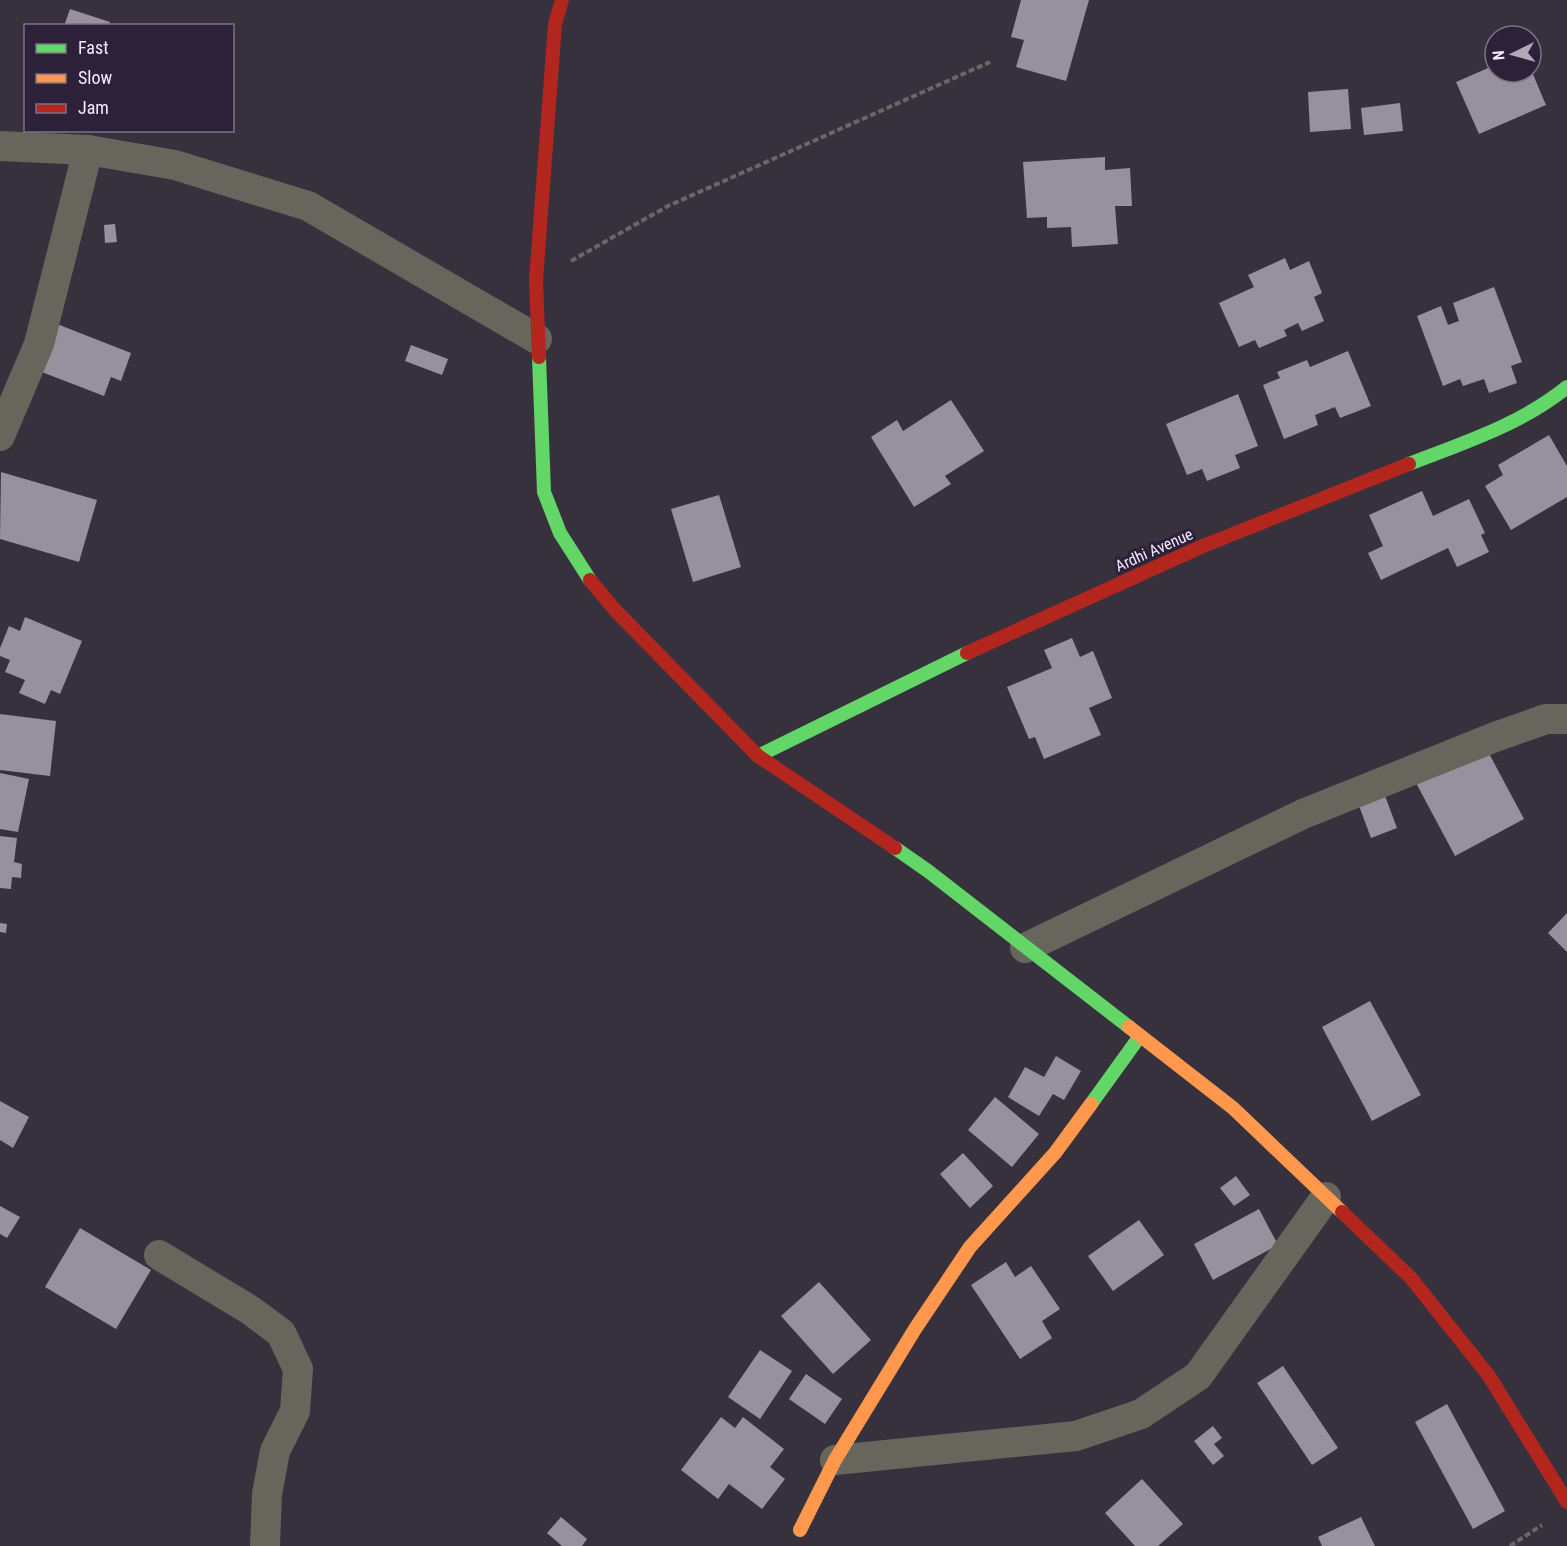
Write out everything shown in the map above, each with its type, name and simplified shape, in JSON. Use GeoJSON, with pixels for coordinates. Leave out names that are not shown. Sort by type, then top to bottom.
{"type":"FeatureCollection","features":[{"type":"Feature","properties":{"kind":"street"},"geometry":{"type":"LineString","coordinates":[[562,0],[555,24],[536,280],[544,492],[560,533],[595,587],[758,756],[928,871],[1233,1108],[1411,1278],[1482,1367],[1567,1502]]}},
{"type":"Feature","properties":{"kind":"street"},"geometry":{"type":"LineString","coordinates":[[0,146],[88,150],[175,165],[308,206],[537,339]]}},
{"type":"Feature","properties":{"kind":"street"},"geometry":{"type":"LineString","coordinates":[[0,436],[39,344],[88,150]]}},
{"type":"Feature","properties":{"kind":"street","name":"Ardhi Avenue"},"geometry":{"type":"LineString","coordinates":[[758,756],[956,658],[1203,546],[1487,433],[1550,401],[1567,387]]}},
{"type":"Feature","properties":{"kind":"street"},"geometry":{"type":"LineString","coordinates":[[1025,948],[1303,814],[1495,737],[1546,719],[1567,718]]}},
{"type":"Feature","properties":{"kind":"street"},"geometry":{"type":"LineString","coordinates":[[800,1530],[835,1460],[915,1329],[970,1247],[1055,1153],[1140,1036]]}},
{"type":"Feature","properties":{"kind":"street"},"geometry":{"type":"LineString","coordinates":[[835,1460],[1076,1436],[1141,1414],[1198,1376],[1326,1197]]}},
{"type":"Feature","properties":{"kind":"street"},"geometry":{"type":"LineString","coordinates":[[159,1255],[250,1310],[280,1333],[298,1369],[295,1411],[275,1451],[267,1494],[265,1546]]}},
{"type":"Feature","properties":{"kind":"path"},"geometry":{"type":"LineString","coordinates":[[536,280],[668,206],[990,62]]}},
{"type":"Feature","properties":{"kind":"path"},"geometry":{"type":"LineString","coordinates":[[1510,1546],[1548,1520]]}},
{"type":"Feature","properties":{"kind":"building"},"geometry":{"type":"Polygon","coordinates":[[[1021,0],[1089,0],[1066,81],[1016,67],[1024,40],[1011,37],[1021,0]]]}},
{"type":"Feature","properties":{"kind":"building"},"geometry":{"type":"Polygon","coordinates":[[[70,9],[110,22],[110,24],[65,24],[70,9]]]}},
{"type":"Feature","properties":{"kind":"building"},"geometry":{"type":"Polygon","coordinates":[[[1483,70],[1483,84],[1537,84],[1546,105],[1479,134],[1456,82],[1483,70]]]}},
{"type":"Feature","properties":{"kind":"building"},"geometry":{"type":"Polygon","coordinates":[[[1348,89],[1351,129],[1310,132],[1308,92],[1348,89]]]}},
{"type":"Feature","properties":{"kind":"building"},"geometry":{"type":"Polygon","coordinates":[[[1400,103],[1403,131],[1364,135],[1361,108],[1400,103]]]}},
{"type":"Feature","properties":{"kind":"building"},"geometry":{"type":"Polygon","coordinates":[[[1105,157],[1105,170],[1130,168],[1132,206],[1115,206],[1118,244],[1072,247],[1071,227],[1047,228],[1047,217],[1027,218],[1023,162],[1105,157]]]}},
{"type":"Feature","properties":{"kind":"building"},"geometry":{"type":"Polygon","coordinates":[[[115,224],[117,242],[105,243],[104,225],[115,224]]]}},
{"type":"Feature","properties":{"kind":"building"},"geometry":{"type":"Polygon","coordinates":[[[1285,258],[1290,270],[1309,261],[1322,293],[1314,297],[1324,321],[1302,331],[1298,323],[1284,330],[1287,336],[1259,348],[1255,340],[1239,347],[1219,303],[1254,287],[1248,275],[1285,258]]]}},
{"type":"Feature","properties":{"kind":"building"},"geometry":{"type":"Polygon","coordinates":[[[1494,287],[1522,362],[1511,366],[1517,383],[1489,393],[1484,379],[1463,386],[1460,379],[1443,386],[1417,316],[1441,306],[1448,325],[1459,321],[1453,303],[1494,287]]]}},
{"type":"Feature","properties":{"kind":"building"},"geometry":{"type":"Polygon","coordinates":[[[57,324],[131,353],[121,381],[111,377],[104,396],[39,371],[57,324]]]}},
{"type":"Feature","properties":{"kind":"building"},"geometry":{"type":"Polygon","coordinates":[[[411,345],[448,359],[442,375],[405,361],[411,345]]]}},
{"type":"Feature","properties":{"kind":"building"},"geometry":{"type":"Polygon","coordinates":[[[1348,351],[1371,406],[1340,418],[1335,407],[1315,415],[1318,425],[1284,439],[1263,385],[1280,378],[1277,372],[1307,360],[1310,367],[1348,351]]]}},
{"type":"Feature","properties":{"kind":"building"},"geometry":{"type":"Polygon","coordinates":[[[1238,394],[1258,446],[1235,455],[1240,468],[1207,481],[1202,469],[1187,475],[1166,424],[1238,394]]]}},
{"type":"Feature","properties":{"kind":"building"},"geometry":{"type":"Polygon","coordinates":[[[951,400],[984,451],[945,476],[951,484],[914,507],[871,437],[897,420],[903,431],[951,400]]]}},
{"type":"Feature","properties":{"kind":"building"},"geometry":{"type":"Polygon","coordinates":[[[1549,435],[1567,466],[1567,497],[1511,530],[1485,486],[1503,475],[1498,465],[1549,435]]]}},
{"type":"Feature","properties":{"kind":"building"},"geometry":{"type":"Polygon","coordinates":[[[1,472],[97,500],[79,562],[0,539],[1,472]]]}},
{"type":"Feature","properties":{"kind":"building"},"geometry":{"type":"Polygon","coordinates":[[[1422,491],[1433,516],[1469,499],[1485,533],[1481,535],[1489,552],[1457,567],[1448,548],[1381,580],[1368,553],[1383,546],[1369,515],[1422,491]]]}},
{"type":"Feature","properties":{"kind":"building"},"geometry":{"type":"Polygon","coordinates":[[[719,495],[741,567],[693,582],[671,509],[719,495]]]}},
{"type":"Feature","properties":{"kind":"building"},"geometry":{"type":"Polygon","coordinates":[[[25,617],[82,641],[60,694],[51,690],[45,704],[19,693],[25,680],[5,672],[10,660],[0,656],[0,648],[9,626],[20,631],[25,617]]]}},
{"type":"Feature","properties":{"kind":"building"},"geometry":{"type":"Polygon","coordinates":[[[1072,638],[1080,657],[1093,651],[1112,698],[1089,708],[1101,735],[1044,759],[1035,737],[1029,739],[1007,687],[1052,668],[1044,650],[1072,638]]]}},
{"type":"Feature","properties":{"kind":"building"},"geometry":{"type":"Polygon","coordinates":[[[0,714],[56,721],[50,776],[0,770],[0,714]]]}},
{"type":"Feature","properties":{"kind":"building"},"geometry":{"type":"Polygon","coordinates":[[[1485,746],[1524,819],[1455,856],[1416,783],[1485,746]]]}},
{"type":"Feature","properties":{"kind":"building"},"geometry":{"type":"Polygon","coordinates":[[[0,773],[29,779],[18,832],[0,829],[0,773]]]}},
{"type":"Feature","properties":{"kind":"building"},"geometry":{"type":"Polygon","coordinates":[[[1384,793],[1397,828],[1371,838],[1358,803],[1384,793]]]}},
{"type":"Feature","properties":{"kind":"building"},"geometry":{"type":"Polygon","coordinates":[[[0,836],[17,838],[14,862],[22,864],[21,878],[12,877],[11,889],[0,888],[0,836]]]}},
{"type":"Feature","properties":{"kind":"building"},"geometry":{"type":"Polygon","coordinates":[[[1567,913],[1567,952],[1548,933],[1567,913]]]}},
{"type":"Feature","properties":{"kind":"building"},"geometry":{"type":"Polygon","coordinates":[[[0,923],[7,924],[6,933],[0,932],[0,923]]]}},
{"type":"Feature","properties":{"kind":"building"},"geometry":{"type":"Polygon","coordinates":[[[1370,1001],[1421,1095],[1372,1121],[1322,1027],[1370,1001]]]}},
{"type":"Feature","properties":{"kind":"building"},"geometry":{"type":"Polygon","coordinates":[[[1056,1056],[1081,1071],[1064,1100],[1053,1094],[1039,1116],[1008,1097],[1025,1067],[1044,1077],[1056,1056]]]}},
{"type":"Feature","properties":{"kind":"building"},"geometry":{"type":"Polygon","coordinates":[[[995,1097],[1039,1134],[1012,1167],[968,1130],[995,1097]]]}},
{"type":"Feature","properties":{"kind":"building"},"geometry":{"type":"Polygon","coordinates":[[[0,1101],[29,1117],[13,1148],[0,1140],[0,1101]]]}},
{"type":"Feature","properties":{"kind":"building"},"geometry":{"type":"Polygon","coordinates":[[[963,1153],[993,1186],[970,1208],[940,1174],[963,1153]]]}},
{"type":"Feature","properties":{"kind":"building"},"geometry":{"type":"Polygon","coordinates":[[[1236,1176],[1250,1195],[1234,1206],[1220,1188],[1236,1176]]]}},
{"type":"Feature","properties":{"kind":"building"},"geometry":{"type":"Polygon","coordinates":[[[0,1206],[20,1217],[7,1238],[0,1234],[0,1206]]]}},
{"type":"Feature","properties":{"kind":"building"},"geometry":{"type":"Polygon","coordinates":[[[1259,1209],[1278,1245],[1213,1280],[1194,1244],[1259,1209]]]}},
{"type":"Feature","properties":{"kind":"building"},"geometry":{"type":"Polygon","coordinates":[[[1139,1220],[1164,1255],[1113,1291],[1088,1256],[1139,1220]]]}},
{"type":"Feature","properties":{"kind":"building"},"geometry":{"type":"Polygon","coordinates":[[[80,1228],[151,1270],[116,1329],[45,1287],[80,1228]]]}},
{"type":"Feature","properties":{"kind":"building"},"geometry":{"type":"Polygon","coordinates":[[[1006,1262],[1015,1277],[1031,1266],[1060,1309],[1042,1321],[1052,1338],[1020,1359],[971,1285],[1006,1262]]]}},
{"type":"Feature","properties":{"kind":"building"},"geometry":{"type":"Polygon","coordinates":[[[819,1282],[871,1340],[833,1374],[781,1316],[819,1282]]]}},
{"type":"Feature","properties":{"kind":"building"},"geometry":{"type":"Polygon","coordinates":[[[760,1350],[792,1371],[760,1419],[728,1397],[760,1350]]]}},
{"type":"Feature","properties":{"kind":"building"},"geometry":{"type":"Polygon","coordinates":[[[1283,1366],[1338,1448],[1312,1465],[1257,1383],[1283,1366]]]}},
{"type":"Feature","properties":{"kind":"building"},"geometry":{"type":"Polygon","coordinates":[[[806,1374],[842,1399],[825,1424],[789,1399],[806,1374]]]}},
{"type":"Feature","properties":{"kind":"building"},"geometry":{"type":"Polygon","coordinates":[[[1447,1404],[1505,1511],[1473,1529],[1415,1422],[1447,1404]]]}},
{"type":"Feature","properties":{"kind":"building"},"geometry":{"type":"Polygon","coordinates":[[[721,1417],[735,1428],[743,1417],[784,1449],[770,1467],[785,1479],[762,1509],[729,1484],[718,1499],[681,1470],[721,1417]]]}},
{"type":"Feature","properties":{"kind":"building"},"geometry":{"type":"Polygon","coordinates":[[[1213,1426],[1222,1438],[1214,1444],[1224,1456],[1213,1465],[1194,1441],[1213,1426]]]}},
{"type":"Feature","properties":{"kind":"building"},"geometry":{"type":"Polygon","coordinates":[[[1142,1479],[1183,1524],[1158,1546],[1135,1546],[1105,1513],[1142,1479]]]}},
{"type":"Feature","properties":{"kind":"building"},"geometry":{"type":"Polygon","coordinates":[[[561,1517],[587,1539],[582,1546],[562,1546],[547,1533],[561,1517]]]}},
{"type":"Feature","properties":{"kind":"building"},"geometry":{"type":"Polygon","coordinates":[[[1361,1517],[1375,1546],[1322,1546],[1318,1537],[1361,1517]]]}},
{"type":"Feature","properties":{"kind":"traffic: fast"},"geometry":{"type":"LineString","coordinates":[[539,357],[544,492],[560,533],[590,580]]}},
{"type":"Feature","properties":{"kind":"traffic: fast"},"geometry":{"type":"LineString","coordinates":[[1409,464],[1511,422],[1531,412],[1567,387]]}},
{"type":"Feature","properties":{"kind":"traffic: fast"},"geometry":{"type":"LineString","coordinates":[[758,756],[967,653]]}},
{"type":"Feature","properties":{"kind":"traffic: fast"},"geometry":{"type":"LineString","coordinates":[[895,848],[1129,1027]]}},
{"type":"Feature","properties":{"kind":"traffic: fast"},"geometry":{"type":"LineString","coordinates":[[1091,1104],[1140,1036]]}},
{"type":"Feature","properties":{"kind":"traffic: slow"},"geometry":{"type":"LineString","coordinates":[[1129,1027],[1233,1108],[1342,1212]]}},
{"type":"Feature","properties":{"kind":"traffic: slow"},"geometry":{"type":"LineString","coordinates":[[800,1530],[835,1460],[915,1329],[970,1247],[1055,1153],[1091,1104]]}},
{"type":"Feature","properties":{"kind":"traffic: jam"},"geometry":{"type":"LineString","coordinates":[[539,357],[536,280],[555,24],[562,0]]}},
{"type":"Feature","properties":{"kind":"traffic: jam"},"geometry":{"type":"LineString","coordinates":[[967,653],[1203,546],[1409,464]]}},
{"type":"Feature","properties":{"kind":"traffic: jam"},"geometry":{"type":"LineString","coordinates":[[590,580],[615,610],[758,756],[895,848]]}},
{"type":"Feature","properties":{"kind":"traffic: jam"},"geometry":{"type":"LineString","coordinates":[[1342,1212],[1411,1278],[1489,1376],[1567,1502]]}}]}
